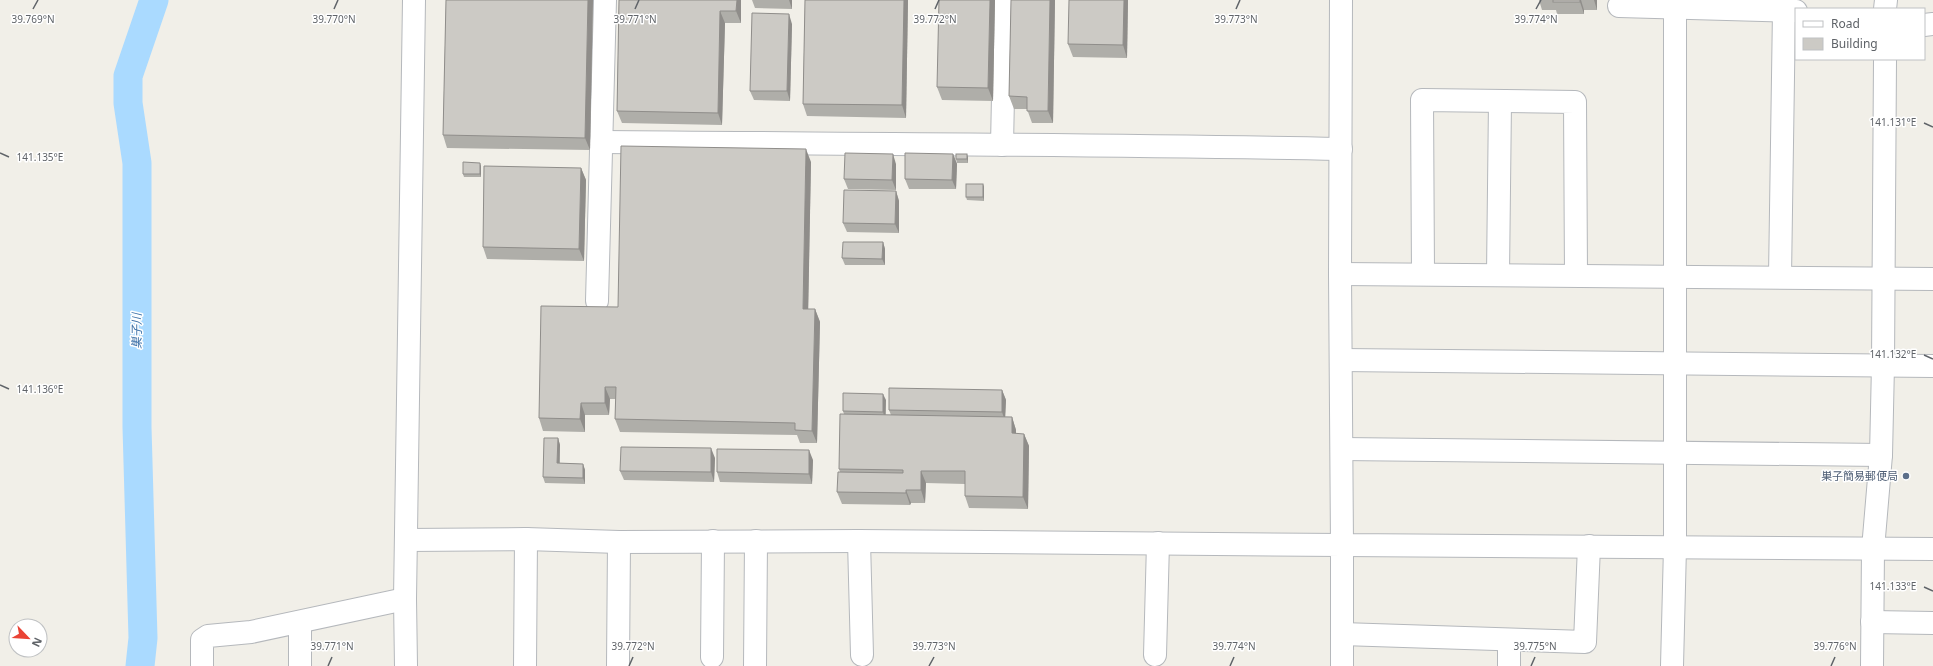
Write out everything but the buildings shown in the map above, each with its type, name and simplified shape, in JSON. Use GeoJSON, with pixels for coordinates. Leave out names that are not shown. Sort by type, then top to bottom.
{"type":"FeatureCollection","features":[{"type":"Feature","properties":{"kind":"street"},"geometry":{"type":"LineString","coordinates":[[406,666],[405,599],[414,0]]}},
{"type":"Feature","properties":{"kind":"street"},"geometry":{"type":"LineString","coordinates":[[597,301],[605,0]]}},
{"type":"Feature","properties":{"kind":"street"},"geometry":{"type":"LineString","coordinates":[[1002,145],[1005,0]]}},
{"type":"Feature","properties":{"kind":"street"},"geometry":{"type":"LineString","coordinates":[[1341,0],[1340,274],[1342,666]]}},
{"type":"Feature","properties":{"kind":"street"},"geometry":{"type":"LineString","coordinates":[[1672,666],[1675,547],[1675,4]]}},
{"type":"Feature","properties":{"kind":"street"},"geometry":{"type":"LineString","coordinates":[[1619,6],[1663,6],[1675,4],[1790,11],[1780,277]]}},
{"type":"Feature","properties":{"kind":"street"},"geometry":{"type":"LineString","coordinates":[[1872,666],[1873,549],[1881,456],[1883,365],[1885,60]]}},
{"type":"Feature","properties":{"kind":"street"},"geometry":{"type":"LineString","coordinates":[[1423,274],[1422,100],[1575,102],[1576,275]]}},
{"type":"Feature","properties":{"kind":"street"},"geometry":{"type":"LineString","coordinates":[[1498,275],[1500,101]]}},
{"type":"Feature","properties":{"kind":"street"},"geometry":{"type":"LineString","coordinates":[[601,142],[1064,146],[1154,145],[1341,149]]}},
{"type":"Feature","properties":{"kind":"street"},"geometry":{"type":"LineString","coordinates":[[1340,274],[1933,279]]}},
{"type":"Feature","properties":{"kind":"street"},"geometry":{"type":"LineString","coordinates":[[1341,360],[1933,366]]}},
{"type":"Feature","properties":{"kind":"street"},"geometry":{"type":"LineString","coordinates":[[1342,449],[1881,456]]}},
{"type":"Feature","properties":{"kind":"street"},"geometry":{"type":"LineString","coordinates":[[407,540],[526,539],[619,542],[859,541],[1933,549]]}},
{"type":"Feature","properties":{"kind":"street"},"geometry":{"type":"LineString","coordinates":[[525,666],[526,539]]}},
{"type":"Feature","properties":{"kind":"street"},"geometry":{"type":"LineString","coordinates":[[712,657],[713,541]]}},
{"type":"Feature","properties":{"kind":"street"},"geometry":{"type":"LineString","coordinates":[[755,666],[756,541]]}},
{"type":"Feature","properties":{"kind":"street"},"geometry":{"type":"LineString","coordinates":[[859,541],[862,655]]}},
{"type":"Feature","properties":{"kind":"street"},"geometry":{"type":"LineString","coordinates":[[618,666],[619,542]]}},
{"type":"Feature","properties":{"kind":"street"},"geometry":{"type":"LineString","coordinates":[[1155,655],[1158,543]]}},
{"type":"Feature","properties":{"kind":"street"},"geometry":{"type":"LineString","coordinates":[[1342,634],[1585,642],[1588,546]]}},
{"type":"Feature","properties":{"kind":"street"},"geometry":{"type":"LineString","coordinates":[[202,666],[202,640],[208,636],[252,632],[405,599]]}},
{"type":"Feature","properties":{"kind":"street"},"geometry":{"type":"LineString","coordinates":[[300,622],[300,666]]}},
{"type":"Feature","properties":{"kind":"street"},"geometry":{"type":"LineString","coordinates":[[1872,622],[1933,622]]}},
{"type":"Feature","properties":{"kind":"street"},"geometry":{"type":"LineString","coordinates":[[1509,640],[1509,666]]}},
{"type":"Feature","properties":{"kind":"waterway","name":"巣子川"},"geometry":{"type":"LineString","coordinates":[[140,666],[143,638],[137,427],[137,163],[128,103],[128,76],[154,0]]}},
{"type":"Feature","properties":{"kind":"place","name":"巣子簡易郵便局"},"geometry":{"type":"Point","coordinates":[1906,476]}}]}
